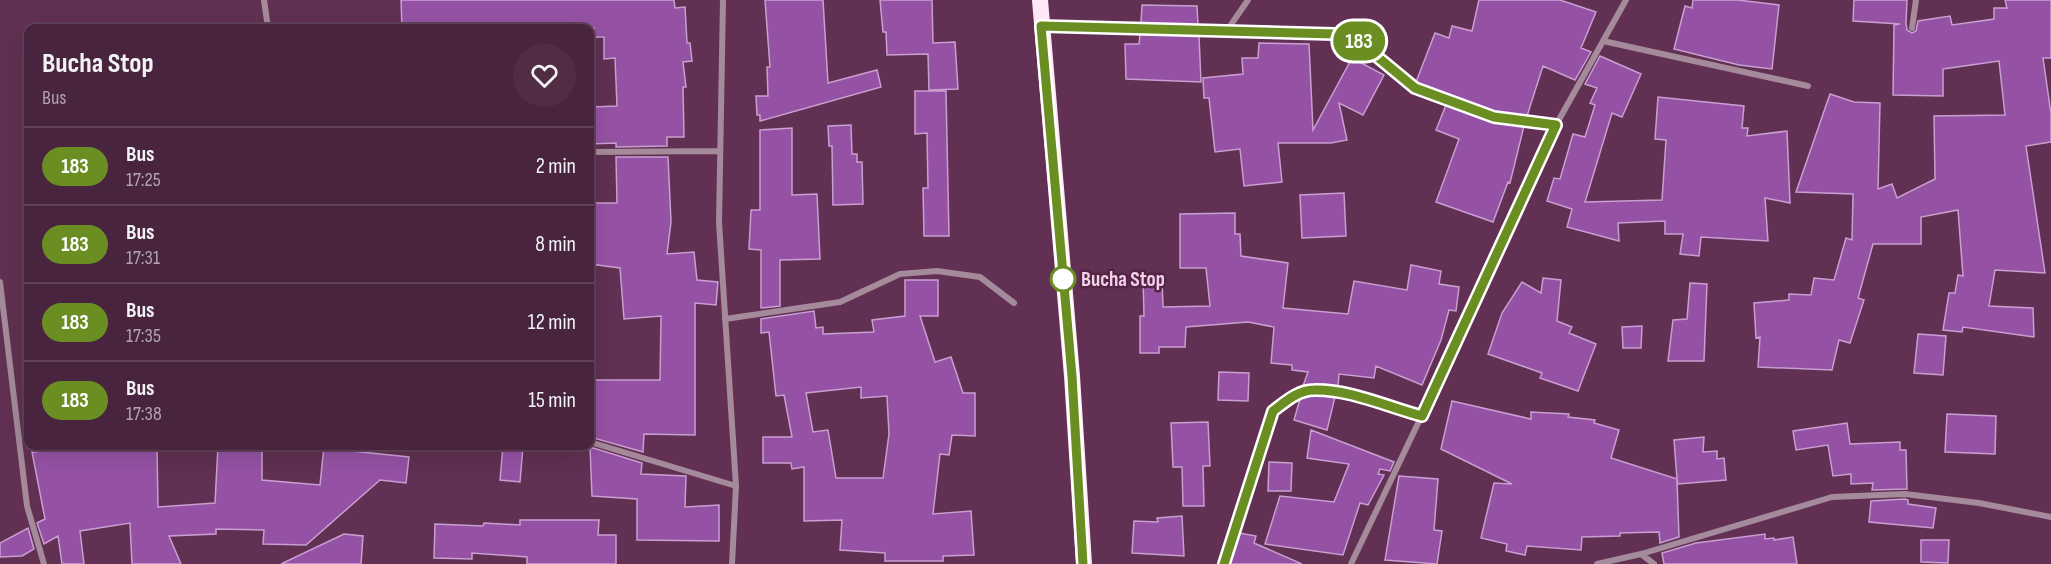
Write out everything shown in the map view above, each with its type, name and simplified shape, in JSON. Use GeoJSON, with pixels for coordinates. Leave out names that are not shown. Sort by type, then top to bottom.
{"type":"FeatureCollection","features":[{"type":"Feature","properties":{"kind":"highway"},"geometry":{"type":"LineString","coordinates":[[1040,0],[1072,376],[1083,564]]}},
{"type":"Feature","properties":{"kind":"street"},"geometry":{"type":"LineString","coordinates":[[264,0],[267,24]]}},
{"type":"Feature","properties":{"kind":"street"},"geometry":{"type":"LineString","coordinates":[[723,0],[724,26],[718,151],[719,222],[736,486],[732,564]]}},
{"type":"Feature","properties":{"kind":"street"},"geometry":{"type":"LineString","coordinates":[[1228,29],[1248,0]]}},
{"type":"Feature","properties":{"kind":"street"},"geometry":{"type":"LineString","coordinates":[[1351,564],[1556,125],[1626,0]]}},
{"type":"Feature","properties":{"kind":"street"},"geometry":{"type":"LineString","coordinates":[[1912,28],[1916,0]]}},
{"type":"Feature","properties":{"kind":"street"},"geometry":{"type":"LineString","coordinates":[[1041,26],[1228,29],[1334,34],[1357,40],[1415,88],[1494,117],[1556,125]]}},
{"type":"Feature","properties":{"kind":"street"},"geometry":{"type":"LineString","coordinates":[[1603,42],[1808,86]]}},
{"type":"Feature","properties":{"kind":"street"},"geometry":{"type":"LineString","coordinates":[[594,152],[718,151]]}},
{"type":"Feature","properties":{"kind":"street"},"geometry":{"type":"LineString","coordinates":[[725,319],[840,302],[900,274],[937,271],[980,277],[1014,303]]}},
{"type":"Feature","properties":{"kind":"street"},"geometry":{"type":"LineString","coordinates":[[0,282],[27,506],[44,564]]}},
{"type":"Feature","properties":{"kind":"street"},"geometry":{"type":"LineString","coordinates":[[1224,564],[1273,411],[1292,396],[1312,390],[1336,393],[1422,416]]}},
{"type":"Feature","properties":{"kind":"street"},"geometry":{"type":"LineString","coordinates":[[594,443],[736,486]]}},
{"type":"Feature","properties":{"kind":"street"},"geometry":{"type":"LineString","coordinates":[[1597,564],[1641,554],[1832,497],[1905,494],[1980,503],[2051,517]]}},
{"type":"Feature","properties":{"kind":"street"},"geometry":{"type":"LineString","coordinates":[[1641,554],[1654,564]]}},
{"type":"Feature","properties":{"kind":"building"},"geometry":{"type":"Polygon","coordinates":[[[401,0],[674,0],[675,8],[685,7],[687,43],[690,43],[692,61],[683,62],[686,87],[683,87],[684,137],[667,137],[667,146],[616,147],[616,143],[594,144],[594,107],[617,106],[615,58],[604,59],[604,37],[594,37],[594,24],[402,24],[401,0]]]}},
{"type":"Feature","properties":{"kind":"building"},"geometry":{"type":"Polygon","coordinates":[[[765,0],[823,0],[828,83],[877,70],[881,87],[760,121],[760,115],[757,115],[756,96],[768,96],[767,67],[770,67],[765,0]]]}},
{"type":"Feature","properties":{"kind":"building"},"geometry":{"type":"Polygon","coordinates":[[[880,0],[932,0],[933,43],[955,42],[958,89],[929,90],[928,54],[887,55],[886,32],[883,32],[880,0]]]}},
{"type":"Feature","properties":{"kind":"building"},"geometry":{"type":"Polygon","coordinates":[[[1479,0],[1560,0],[1596,12],[1581,48],[1591,52],[1575,80],[1543,66],[1527,116],[1495,112],[1416,82],[1435,33],[1449,38],[1452,26],[1472,31],[1479,0]]]}},
{"type":"Feature","properties":{"kind":"building"},"geometry":{"type":"Polygon","coordinates":[[[1693,0],[1738,0],[1779,5],[1772,69],[1739,65],[1674,49],[1685,6],[1692,8],[1693,0]]]}},
{"type":"Feature","properties":{"kind":"building"},"geometry":{"type":"Polygon","coordinates":[[[1854,0],[1907,0],[1907,30],[1912,33],[1916,31],[1918,21],[1950,16],[1952,25],[1994,19],[1994,8],[2007,8],[2005,0],[2051,0],[2051,58],[2043,58],[2051,114],[2051,142],[2026,146],[2045,273],[1995,270],[1989,306],[2033,308],[2034,337],[1963,327],[1962,332],[1943,330],[1949,293],[1955,293],[1958,275],[1963,276],[1958,210],[1921,217],[1921,244],[1873,244],[1858,298],[1864,300],[1850,343],[1839,340],[1832,370],[1758,367],[1760,337],[1756,338],[1754,303],[1789,300],[1789,294],[1811,295],[1814,278],[1834,280],[1846,238],[1852,240],[1853,194],[1796,192],[1830,94],[1854,102],[1880,103],[1878,189],[1892,184],[1897,198],[1935,179],[1934,116],[2005,115],[1999,61],[1943,69],[1943,96],[1893,95],[1894,25],[1900,24],[1853,21],[1854,0]]]}},
{"type":"Feature","properties":{"kind":"building"},"geometry":{"type":"Polygon","coordinates":[[[1142,5],[1197,6],[1198,25],[1141,23],[1142,5]]]}},
{"type":"Feature","properties":{"kind":"building"},"geometry":{"type":"Polygon","coordinates":[[[1140,34],[1199,36],[1201,82],[1126,79],[1125,44],[1139,44],[1140,34]]]}},
{"type":"Feature","properties":{"kind":"building"},"geometry":{"type":"Polygon","coordinates":[[[1259,43],[1309,44],[1313,130],[1352,58],[1384,75],[1363,115],[1339,103],[1347,140],[1331,143],[1278,143],[1282,182],[1244,186],[1240,149],[1215,152],[1209,98],[1204,98],[1203,78],[1243,74],[1242,58],[1258,58],[1259,43]]]}},
{"type":"Feature","properties":{"kind":"building"},"geometry":{"type":"Polygon","coordinates":[[[1600,56],[1641,74],[1622,117],[1612,113],[1585,202],[1662,200],[1666,140],[1655,139],[1658,97],[1744,106],[1742,128],[1748,128],[1747,136],[1787,131],[1790,203],[1765,198],[1768,241],[1701,237],[1699,256],[1680,254],[1683,234],[1665,234],[1665,221],[1618,223],[1619,241],[1567,227],[1572,209],[1547,201],[1554,178],[1560,179],[1573,134],[1585,137],[1595,105],[1590,103],[1597,88],[1585,84],[1600,56]]]}},
{"type":"Feature","properties":{"kind":"building"},"geometry":{"type":"Polygon","coordinates":[[[915,91],[946,91],[949,236],[924,236],[923,188],[928,188],[927,133],[915,134],[915,91]]]}},
{"type":"Feature","properties":{"kind":"building"},"geometry":{"type":"Polygon","coordinates":[[[1446,105],[1492,122],[1524,126],[1510,183],[1508,182],[1493,222],[1436,202],[1459,139],[1436,130],[1446,105]]]}},
{"type":"Feature","properties":{"kind":"building"},"geometry":{"type":"Polygon","coordinates":[[[851,125],[852,154],[857,154],[857,162],[862,162],[863,204],[833,205],[832,146],[829,146],[828,126],[851,125]]]}},
{"type":"Feature","properties":{"kind":"building"},"geometry":{"type":"Polygon","coordinates":[[[792,128],[792,195],[817,194],[820,259],[780,260],[780,306],[761,308],[761,250],[749,249],[751,210],[760,210],[760,130],[792,128]]]}},
{"type":"Feature","properties":{"kind":"building"},"geometry":{"type":"Polygon","coordinates":[[[616,157],[668,157],[671,222],[667,254],[694,252],[697,280],[718,282],[716,305],[695,303],[695,435],[644,434],[643,452],[594,438],[594,380],[660,380],[661,316],[624,319],[620,268],[594,265],[594,203],[617,203],[616,157]]]}},
{"type":"Feature","properties":{"kind":"building"},"geometry":{"type":"Polygon","coordinates":[[[1344,193],[1346,236],[1302,238],[1300,195],[1344,193]]]}},
{"type":"Feature","properties":{"kind":"building"},"geometry":{"type":"Polygon","coordinates":[[[1235,213],[1235,234],[1240,234],[1241,256],[1288,263],[1283,308],[1348,314],[1354,281],[1407,290],[1411,265],[1441,271],[1439,284],[1459,287],[1456,311],[1449,310],[1441,340],[1422,385],[1376,366],[1374,378],[1339,374],[1338,387],[1303,386],[1308,372],[1292,370],[1292,365],[1271,363],[1274,327],[1248,322],[1186,327],[1185,347],[1159,347],[1159,353],[1140,353],[1140,316],[1144,316],[1143,279],[1162,279],[1163,307],[1210,306],[1206,268],[1180,268],[1180,214],[1235,213]]]}},
{"type":"Feature","properties":{"kind":"building"},"geometry":{"type":"Polygon","coordinates":[[[1543,278],[1561,280],[1557,321],[1572,327],[1569,333],[1596,344],[1578,391],[1540,378],[1542,373],[1488,354],[1502,313],[1522,282],[1541,293],[1543,278]]]}},
{"type":"Feature","properties":{"kind":"building"},"geometry":{"type":"Polygon","coordinates":[[[905,280],[938,280],[938,316],[920,316],[935,362],[951,357],[963,393],[975,393],[975,436],[952,435],[949,455],[940,454],[933,514],[971,511],[974,555],[943,556],[943,561],[885,561],[885,553],[840,550],[842,520],[804,521],[804,467],[792,469],[791,463],[763,463],[763,437],[792,437],[784,395],[776,396],[769,332],[761,333],[761,319],[814,311],[816,328],[823,327],[823,334],[874,332],[872,320],[905,316],[905,280]],[[861,387],[806,393],[813,432],[828,430],[836,478],[883,478],[889,434],[887,396],[861,398],[861,387]]]}},
{"type":"Feature","properties":{"kind":"building"},"geometry":{"type":"Polygon","coordinates":[[[1690,283],[1707,284],[1704,361],[1668,361],[1673,320],[1687,319],[1690,283]]]}},
{"type":"Feature","properties":{"kind":"building"},"geometry":{"type":"Polygon","coordinates":[[[1642,326],[1641,348],[1623,348],[1622,327],[1642,326]]]}},
{"type":"Feature","properties":{"kind":"building"},"geometry":{"type":"Polygon","coordinates":[[[1918,334],[1946,336],[1943,375],[1914,373],[1918,334]]]}},
{"type":"Feature","properties":{"kind":"building"},"geometry":{"type":"Polygon","coordinates":[[[1219,372],[1249,373],[1248,401],[1218,400],[1219,372]]]}},
{"type":"Feature","properties":{"kind":"building"},"geometry":{"type":"Polygon","coordinates":[[[1314,395],[1335,397],[1327,430],[1294,420],[1300,399],[1314,395]]]}},
{"type":"Feature","properties":{"kind":"building"},"geometry":{"type":"Polygon","coordinates":[[[1452,401],[1531,419],[1531,412],[1569,414],[1568,417],[1595,420],[1594,423],[1619,430],[1611,458],[1677,479],[1674,440],[1704,437],[1703,452],[1717,451],[1717,459],[1724,458],[1726,480],[1678,484],[1677,480],[1679,537],[1660,543],[1659,532],[1620,533],[1620,536],[1582,537],[1581,550],[1527,546],[1525,555],[1506,551],[1507,544],[1481,538],[1494,483],[1512,484],[1441,449],[1452,401]]]}},
{"type":"Feature","properties":{"kind":"building"},"geometry":{"type":"Polygon","coordinates":[[[1947,414],[1996,416],[1995,454],[1945,452],[1947,414]]]}},
{"type":"Feature","properties":{"kind":"building"},"geometry":{"type":"Polygon","coordinates":[[[1208,422],[1210,466],[1203,466],[1204,506],[1183,506],[1182,467],[1173,467],[1171,423],[1208,422]]]}},
{"type":"Feature","properties":{"kind":"building"},"geometry":{"type":"Polygon","coordinates":[[[1847,423],[1850,444],[1900,442],[1900,450],[1906,450],[1907,489],[1872,490],[1873,483],[1851,484],[1851,474],[1833,476],[1828,445],[1796,450],[1793,431],[1847,423]]]}},
{"type":"Feature","properties":{"kind":"building"},"geometry":{"type":"Polygon","coordinates":[[[1311,430],[1394,462],[1390,471],[1380,469],[1378,474],[1384,475],[1368,505],[1360,503],[1343,555],[1265,544],[1280,496],[1334,502],[1349,464],[1307,458],[1311,430]]]}},
{"type":"Feature","properties":{"kind":"building"},"geometry":{"type":"Polygon","coordinates":[[[594,448],[642,463],[641,474],[686,476],[685,507],[719,505],[719,541],[637,540],[637,499],[592,496],[590,450],[594,448]]]}},
{"type":"Feature","properties":{"kind":"building"},"geometry":{"type":"Polygon","coordinates":[[[36,450],[157,450],[158,507],[215,503],[218,450],[262,450],[262,480],[320,485],[324,450],[352,450],[409,457],[406,483],[380,480],[306,545],[263,544],[264,530],[216,529],[216,534],[169,536],[181,564],[132,564],[130,523],[80,531],[84,564],[62,564],[58,536],[44,544],[37,523],[45,519],[32,452],[36,452],[36,450]]]}},
{"type":"Feature","properties":{"kind":"building"},"geometry":{"type":"Polygon","coordinates":[[[503,450],[523,450],[520,482],[500,480],[503,450]]]}},
{"type":"Feature","properties":{"kind":"building"},"geometry":{"type":"Polygon","coordinates":[[[1269,462],[1292,463],[1291,491],[1268,491],[1269,462]]]}},
{"type":"Feature","properties":{"kind":"building"},"geometry":{"type":"Polygon","coordinates":[[[1399,476],[1438,479],[1434,530],[1442,531],[1437,564],[1385,560],[1399,476]]]}},
{"type":"Feature","properties":{"kind":"building"},"geometry":{"type":"Polygon","coordinates":[[[1908,500],[1908,504],[1936,508],[1933,528],[1869,522],[1871,501],[1908,500]]]}},
{"type":"Feature","properties":{"kind":"building"},"geometry":{"type":"Polygon","coordinates":[[[1182,516],[1184,556],[1132,553],[1134,521],[1158,522],[1157,518],[1182,516]]]}},
{"type":"Feature","properties":{"kind":"building"},"geometry":{"type":"Polygon","coordinates":[[[520,520],[599,520],[598,535],[616,535],[616,564],[527,564],[527,557],[472,553],[472,559],[434,558],[435,524],[520,525],[520,520]]]}},
{"type":"Feature","properties":{"kind":"building"},"geometry":{"type":"Polygon","coordinates":[[[28,528],[34,549],[22,556],[0,557],[0,543],[28,528]]]}},
{"type":"Feature","properties":{"kind":"building"},"geometry":{"type":"Polygon","coordinates":[[[1239,533],[1256,536],[1254,543],[1302,564],[1230,564],[1239,533]]]}},
{"type":"Feature","properties":{"kind":"building"},"geometry":{"type":"Polygon","coordinates":[[[344,534],[363,536],[361,564],[281,564],[344,534]]]}},
{"type":"Feature","properties":{"kind":"building"},"geometry":{"type":"Polygon","coordinates":[[[1765,534],[1765,539],[1774,538],[1774,540],[1793,537],[1797,564],[1664,564],[1662,553],[1696,543],[1765,534]]]}},
{"type":"Feature","properties":{"kind":"building"},"geometry":{"type":"Polygon","coordinates":[[[1921,540],[1949,540],[1948,563],[1921,562],[1921,540]]]}},
{"type":"Feature","properties":{"kind":"bus line","name":"183"},"geometry":{"type":"LineString","coordinates":[[1083,564],[1072,376],[1041,26],[1228,29],[1334,34],[1357,40],[1415,88],[1494,117],[1556,125],[1422,416],[1330,392],[1312,390],[1292,396],[1273,411],[1224,564]]}},
{"type":"Feature","properties":{"kind":"place","name":"Bucha Stop"},"geometry":{"type":"Point","coordinates":[1063,279]}}]}
